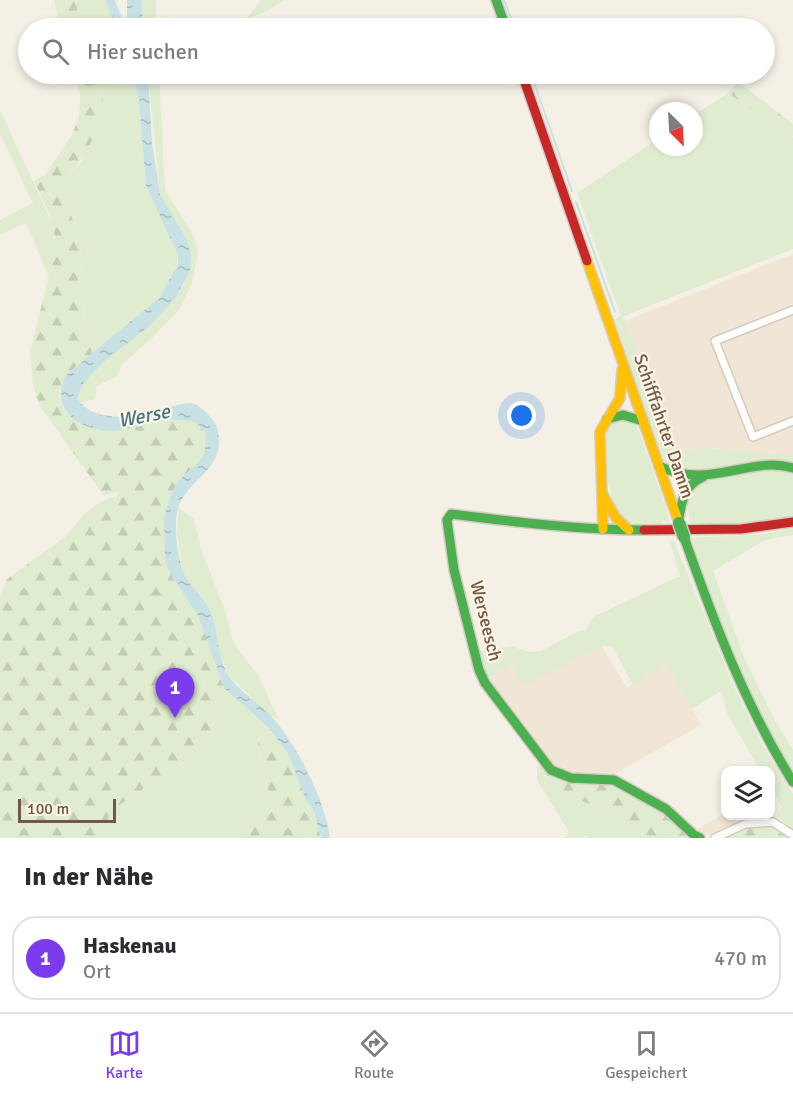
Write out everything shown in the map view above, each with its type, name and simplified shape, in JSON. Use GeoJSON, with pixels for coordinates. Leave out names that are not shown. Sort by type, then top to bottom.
{"type":"FeatureCollection","features":[{"type":"Feature","properties":{"kind":"main road"},"geometry":{"type":"LineString","coordinates":[[496,0],[502,18]]}},
{"type":"Feature","properties":{"kind":"main road","name":"Schifffahrter Damm"},"geometry":{"type":"LineString","coordinates":[[525,84],[679,523],[734,672],[760,725],[793,782]]}},
{"type":"Feature","properties":{"kind":"main road"},"geometry":{"type":"LineString","coordinates":[[603,529],[600,432],[620,398],[623,363]]}},
{"type":"Feature","properties":{"kind":"main road"},"geometry":{"type":"LineString","coordinates":[[607,419],[623,415],[643,421]]}},
{"type":"Feature","properties":{"kind":"main road"},"geometry":{"type":"LineString","coordinates":[[659,466],[674,474],[709,474],[774,465],[793,468]]}},
{"type":"Feature","properties":{"kind":"main road"},"geometry":{"type":"LineString","coordinates":[[679,523],[684,491],[690,483],[709,474]]}},
{"type":"Feature","properties":{"kind":"main road"},"geometry":{"type":"LineString","coordinates":[[603,494],[616,518],[629,530]]}},
{"type":"Feature","properties":{"kind":"main road","name":"Werseesch"},"geometry":{"type":"LineString","coordinates":[[700,838],[666,809],[614,780],[571,778],[551,770],[485,683],[479,670],[454,570],[447,520],[450,514],[530,524],[629,530],[741,529],[793,522]]}},
{"type":"Feature","properties":{"kind":"street"},"geometry":{"type":"LineString","coordinates":[[793,310],[715,341],[753,437],[793,421]]}},
{"type":"Feature","properties":{"kind":"street"},"geometry":{"type":"LineString","coordinates":[[715,838],[746,824],[773,822],[793,835]]}},
{"type":"Feature","properties":{"kind":"shaded area"},"geometry":{"type":"Polygon","coordinates":[[[793,254],[793,456],[707,448],[681,452],[675,444],[625,321],[793,254]]]}},
{"type":"Feature","properties":{"kind":"shaded area"},"geometry":{"type":"Polygon","coordinates":[[[602,646],[627,688],[666,662],[701,725],[611,776],[572,776],[552,767],[486,680],[511,664],[524,685],[602,646]]]}},
{"type":"Feature","properties":{"kind":"shaded area"},"geometry":{"type":"Polygon","coordinates":[[[721,815],[721,820],[742,820],[712,835],[704,834],[698,829],[721,815]]]}},
{"type":"Feature","properties":{"kind":"green space"},"geometry":{"type":"Polygon","coordinates":[[[54,0],[77,0],[77,18],[58,18],[54,0]]]}},
{"type":"Feature","properties":{"kind":"green space"},"geometry":{"type":"Polygon","coordinates":[[[77,0],[106,0],[114,18],[77,18],[77,0]]]}},
{"type":"Feature","properties":{"kind":"green space"},"geometry":{"type":"Polygon","coordinates":[[[142,0],[156,0],[156,18],[143,18],[142,0]]]}},
{"type":"Feature","properties":{"kind":"green space"},"geometry":{"type":"Polygon","coordinates":[[[261,0],[284,0],[267,11],[247,18],[261,0]]]}},
{"type":"Feature","properties":{"kind":"green space"},"geometry":{"type":"Polygon","coordinates":[[[77,84],[101,84],[102,105],[95,134],[80,160],[61,185],[80,242],[84,317],[92,354],[67,375],[60,389],[60,397],[64,409],[72,418],[97,430],[129,429],[160,421],[177,420],[195,422],[206,433],[205,452],[198,463],[178,481],[164,517],[173,578],[198,616],[224,688],[204,749],[110,811],[103,838],[0,838],[0,597],[7,579],[65,537],[84,514],[102,501],[117,496],[119,491],[104,496],[40,406],[33,386],[30,352],[52,264],[55,237],[50,215],[34,181],[45,175],[72,135],[79,116],[80,97],[77,84]]]}},
{"type":"Feature","properties":{"kind":"green space"},"geometry":{"type":"Polygon","coordinates":[[[102,84],[136,84],[146,186],[178,255],[175,270],[158,298],[92,354],[84,317],[80,243],[61,185],[82,161],[103,88],[102,84]]]}},
{"type":"Feature","properties":{"kind":"green space"},"geometry":{"type":"Polygon","coordinates":[[[149,84],[160,84],[165,190],[195,238],[198,253],[192,283],[179,310],[121,365],[117,376],[97,386],[95,399],[80,403],[77,398],[83,382],[107,359],[146,329],[175,299],[184,284],[187,240],[160,194],[149,84]]]}},
{"type":"Feature","properties":{"kind":"green space"},"geometry":{"type":"Polygon","coordinates":[[[736,84],[741,84],[793,124],[793,137],[728,93],[736,84]]]}},
{"type":"Feature","properties":{"kind":"green space"},"geometry":{"type":"Polygon","coordinates":[[[728,93],[793,137],[793,249],[622,317],[675,444],[681,451],[706,448],[788,455],[793,456],[793,463],[770,459],[695,471],[672,469],[663,460],[614,319],[621,316],[577,193],[649,145],[649,156],[703,156],[703,109],[728,93]]]}},
{"type":"Feature","properties":{"kind":"green space"},"geometry":{"type":"Polygon","coordinates":[[[0,110],[53,225],[55,251],[49,277],[26,223],[0,235],[0,220],[33,203],[0,134],[0,110]]]}},
{"type":"Feature","properties":{"kind":"green space"},"geometry":{"type":"Polygon","coordinates":[[[628,420],[636,426],[640,434],[667,510],[669,522],[663,520],[663,524],[644,525],[630,523],[620,515],[615,506],[606,468],[606,433],[612,423],[628,420]]]}},
{"type":"Feature","properties":{"kind":"green space"},"geometry":{"type":"Polygon","coordinates":[[[777,469],[793,474],[793,517],[740,524],[690,523],[688,498],[697,486],[718,478],[777,469]]]}},
{"type":"Feature","properties":{"kind":"green space"},"geometry":{"type":"Polygon","coordinates":[[[178,508],[194,519],[201,549],[224,608],[234,644],[258,675],[279,720],[271,716],[229,676],[182,568],[177,535],[178,508]]]}},
{"type":"Feature","properties":{"kind":"green space"},"geometry":{"type":"Polygon","coordinates":[[[793,528],[793,535],[765,540],[713,571],[744,657],[774,719],[793,750],[793,772],[772,740],[727,646],[691,538],[766,534],[793,528]]]}},
{"type":"Feature","properties":{"kind":"green space"},"geometry":{"type":"Polygon","coordinates":[[[670,541],[674,541],[730,678],[762,744],[793,794],[793,830],[777,816],[782,807],[775,795],[775,766],[758,766],[727,713],[721,691],[692,709],[666,663],[633,685],[612,646],[602,646],[524,686],[511,664],[486,680],[476,652],[511,646],[529,652],[541,651],[578,631],[586,630],[593,617],[680,576],[670,541]]]}},
{"type":"Feature","properties":{"kind":"green space"},"geometry":{"type":"Polygon","coordinates":[[[224,688],[270,729],[258,741],[262,771],[274,809],[228,838],[103,838],[110,811],[204,749],[224,688]]]}},
{"type":"Feature","properties":{"kind":"green space"},"geometry":{"type":"Polygon","coordinates":[[[270,729],[288,754],[306,799],[313,809],[321,838],[228,838],[274,809],[262,771],[258,741],[270,729]]]}},
{"type":"Feature","properties":{"kind":"green space"},"geometry":{"type":"Polygon","coordinates":[[[537,765],[551,773],[613,783],[666,812],[695,838],[642,838],[611,814],[537,780],[537,765]]]}},
{"type":"Feature","properties":{"kind":"green space"},"geometry":{"type":"Polygon","coordinates":[[[537,780],[611,814],[642,838],[588,838],[587,836],[566,838],[569,832],[537,780]]]}},
{"type":"Feature","properties":{"kind":"green space"},"geometry":{"type":"Polygon","coordinates":[[[772,825],[792,838],[719,838],[745,827],[772,825]]]}},
{"type":"Feature","properties":{"kind":"water"},"geometry":{"type":"Polygon","coordinates":[[[106,0],[115,0],[122,18],[113,18],[106,0]]]}},
{"type":"Feature","properties":{"kind":"water"},"geometry":{"type":"Polygon","coordinates":[[[127,0],[142,0],[143,18],[127,18],[127,0]]]}},
{"type":"Feature","properties":{"kind":"water","name":"Werse"},"geometry":{"type":"Polygon","coordinates":[[[136,84],[149,84],[152,142],[160,194],[187,240],[191,254],[190,271],[175,299],[146,329],[107,359],[84,382],[77,398],[92,411],[114,417],[137,416],[179,404],[192,403],[204,410],[214,422],[219,437],[216,457],[211,466],[184,496],[177,511],[176,536],[180,562],[187,579],[210,610],[222,660],[229,676],[281,727],[300,757],[323,808],[330,838],[321,838],[313,809],[306,800],[288,754],[270,729],[224,688],[198,616],[173,578],[165,561],[164,517],[170,497],[178,481],[198,463],[205,452],[206,433],[195,422],[177,420],[160,421],[129,429],[98,430],[74,419],[61,401],[61,388],[66,375],[159,298],[178,265],[178,255],[146,186],[136,84]]]}},
{"type":"Feature","properties":{"kind":"waterway"},"geometry":{"type":"LineString","coordinates":[[504,0],[511,18]]}},
{"type":"Feature","properties":{"kind":"waterway"},"geometry":{"type":"LineString","coordinates":[[535,84],[572,191]]}},
{"type":"Feature","properties":{"kind":"waterway"},"geometry":{"type":"LineString","coordinates":[[576,202],[615,312]]}},
{"type":"Feature","properties":{"kind":"traffic: fast"},"geometry":{"type":"LineString","coordinates":[[496,0],[502,18]]}},
{"type":"Feature","properties":{"kind":"traffic: fast"},"geometry":{"type":"LineString","coordinates":[[607,419],[623,415],[643,421]]}},
{"type":"Feature","properties":{"kind":"traffic: fast"},"geometry":{"type":"LineString","coordinates":[[659,466],[677,473],[695,475],[761,466],[777,465],[793,468]]}},
{"type":"Feature","properties":{"kind":"traffic: fast"},"geometry":{"type":"LineString","coordinates":[[679,518],[685,493],[692,484],[703,477]]}},
{"type":"Feature","properties":{"kind":"traffic: fast"},"geometry":{"type":"LineString","coordinates":[[644,530],[571,527],[451,514],[447,520],[454,570],[479,670],[485,683],[551,770],[571,778],[614,780],[666,809],[700,838]]}},
{"type":"Feature","properties":{"kind":"traffic: fast"},"geometry":{"type":"LineString","coordinates":[[679,523],[684,537]]}},
{"type":"Feature","properties":{"kind":"traffic: fast"},"geometry":{"type":"LineString","coordinates":[[684,537],[719,632],[745,693],[793,782]]}},
{"type":"Feature","properties":{"kind":"traffic: slow"},"geometry":{"type":"LineString","coordinates":[[587,261],[679,523]]}},
{"type":"Feature","properties":{"kind":"traffic: slow"},"geometry":{"type":"LineString","coordinates":[[603,529],[600,432],[620,398],[622,370]]}},
{"type":"Feature","properties":{"kind":"traffic: slow"},"geometry":{"type":"LineString","coordinates":[[603,495],[616,518],[629,530]]}},
{"type":"Feature","properties":{"kind":"traffic: jam"},"geometry":{"type":"LineString","coordinates":[[525,84],[587,261]]}},
{"type":"Feature","properties":{"kind":"traffic: jam"},"geometry":{"type":"LineString","coordinates":[[644,530],[741,529],[793,522]]}},
{"type":"Feature","properties":{"kind":"place","name":"Haskenau"},"geometry":{"type":"Point","coordinates":[175,718]}}]}
